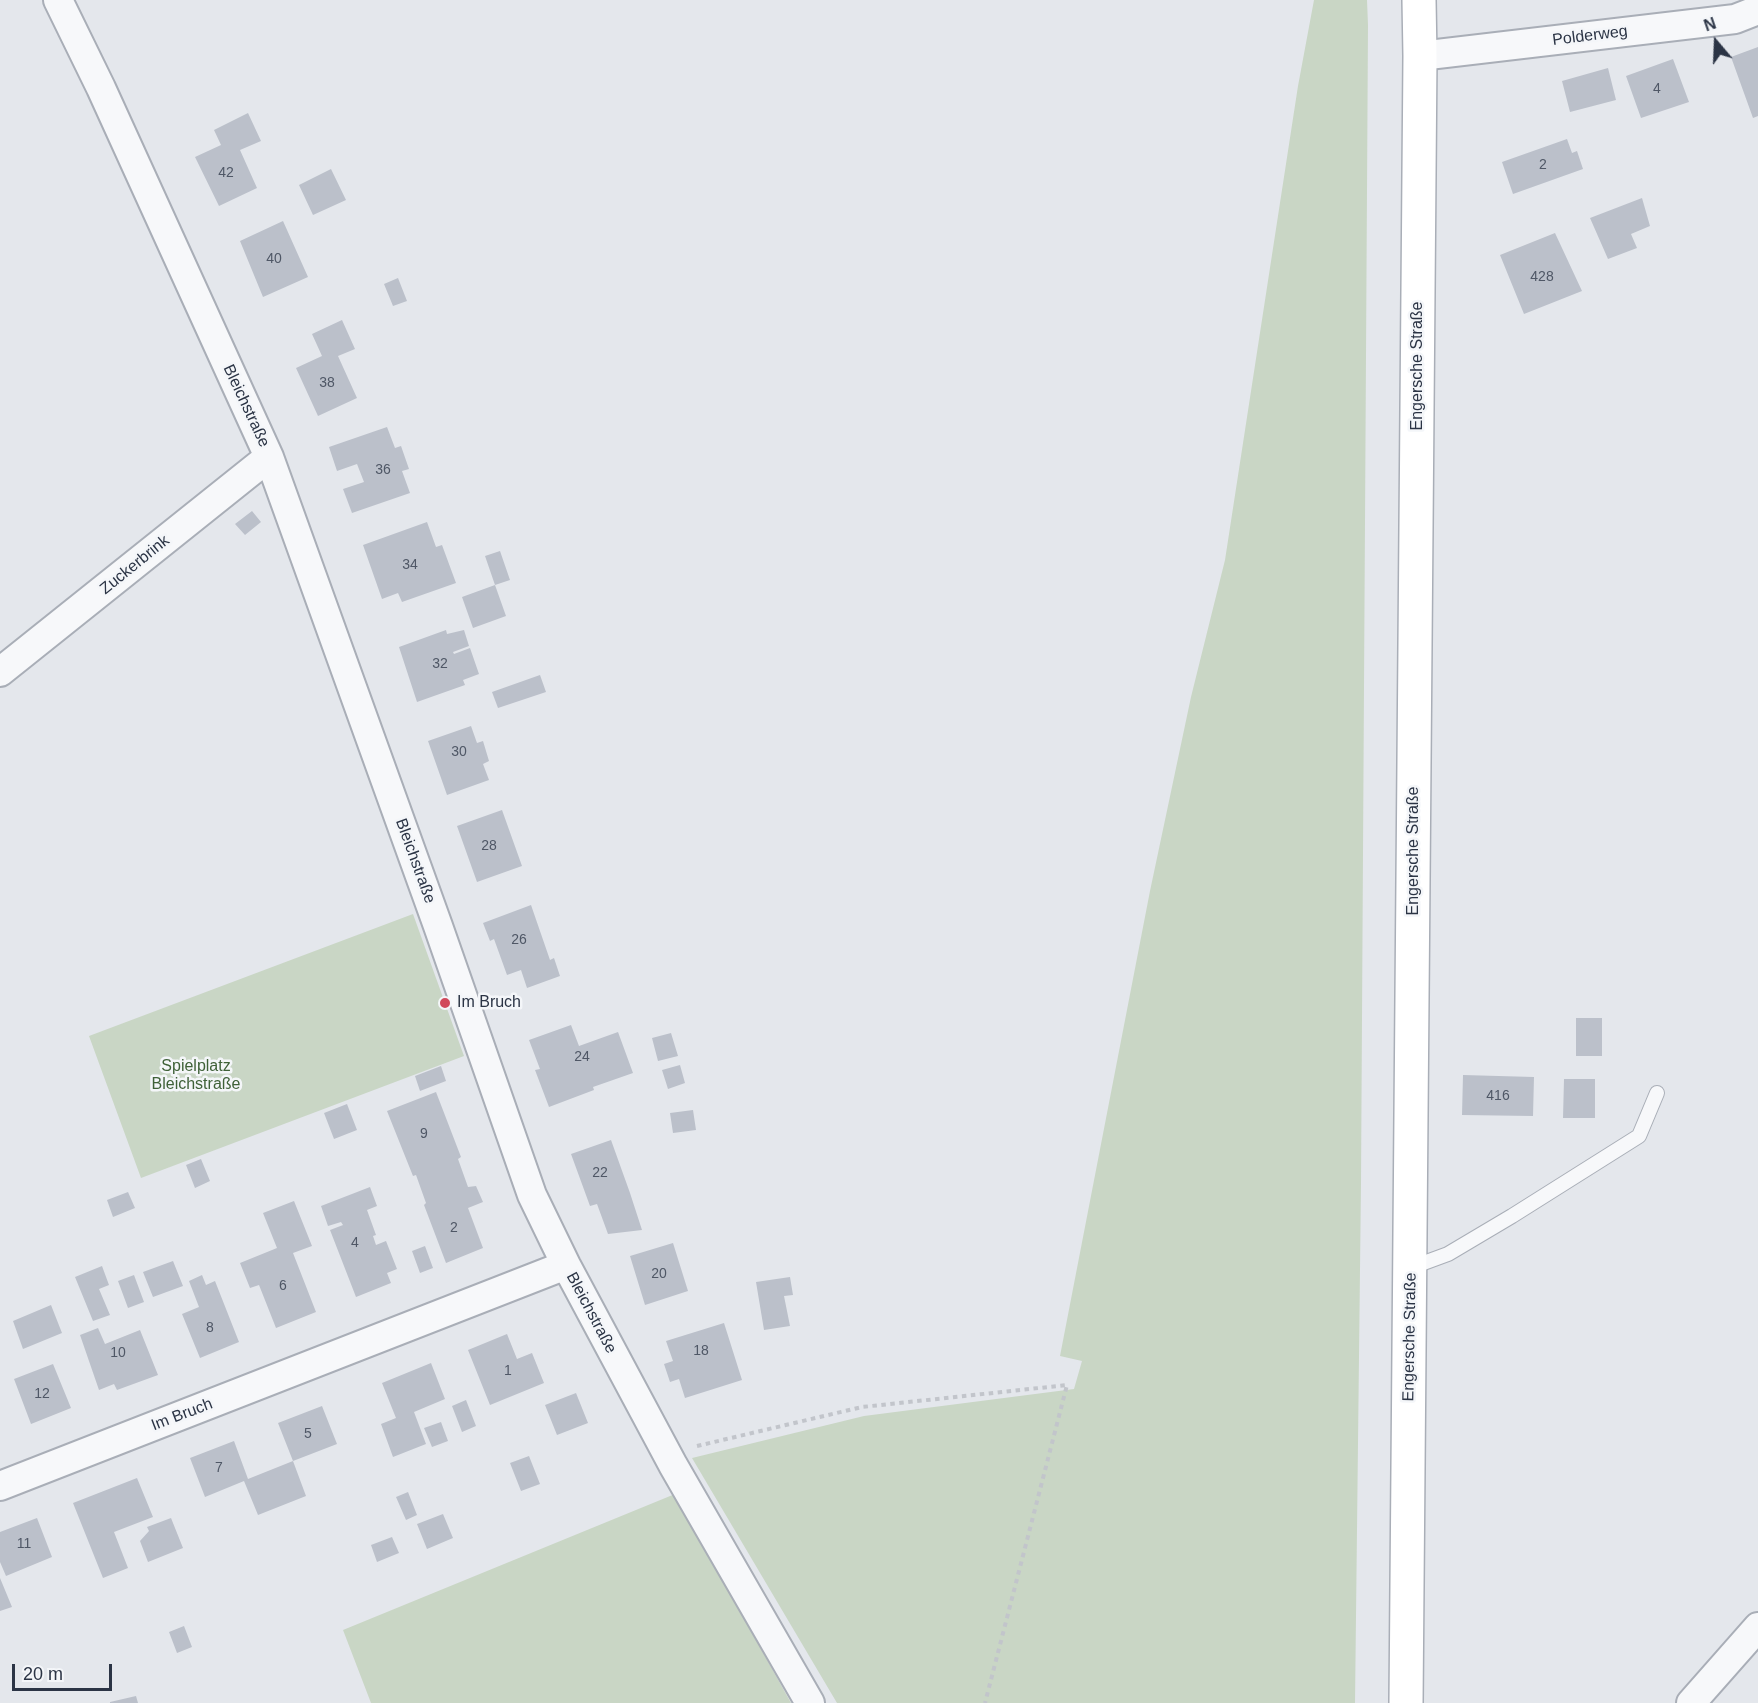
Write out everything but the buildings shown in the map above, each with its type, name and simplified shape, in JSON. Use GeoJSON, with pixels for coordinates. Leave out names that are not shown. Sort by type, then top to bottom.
{"type":"FeatureCollection","features":[{"type":"Feature","properties":{"kind":"main road","name":"Engersche Straße"},"geometry":{"type":"LineString","coordinates":[[1406,1703],[1419,0]]}},
{"type":"Feature","properties":{"kind":"street","name":"Bleichstraße"},"geometry":{"type":"LineString","coordinates":[[58,0],[269,457],[438,926],[532,1196],[566,1265],[668,1456],[810,1703]]}},
{"type":"Feature","properties":{"kind":"street","name":"Polderweg"},"geometry":{"type":"LineString","coordinates":[[1420,56],[1735,19],[1758,10]]}},
{"type":"Feature","properties":{"kind":"street","name":"Zuckerbrink"},"geometry":{"type":"LineString","coordinates":[[0,672],[269,457]]}},
{"type":"Feature","properties":{"kind":"street","name":"Im Bruch"},"geometry":{"type":"LineString","coordinates":[[0,1486],[566,1265]]}},
{"type":"Feature","properties":{"kind":"street"},"geometry":{"type":"LineString","coordinates":[[1691,1703],[1758,1627]]}},
{"type":"Feature","properties":{"kind":"lane"},"geometry":{"type":"LineString","coordinates":[[1410,1268],[1457,1248],[1639,1136],[1658,1093]]}},
{"type":"Feature","properties":{"kind":"path"},"geometry":{"type":"LineString","coordinates":[[668,1456],[690,1447],[862,1407],[1067,1385],[985,1703]]}},
{"type":"Feature","properties":{"kind":"green space"},"geometry":{"type":"Polygon","coordinates":[[[1314,0],[1367,0],[1368,25],[1361,1183],[1355,1703],[837,1703],[692,1458],[864,1416],[1074,1389],[1082,1361],[1060,1356],[1150,891],[1191,697],[1225,560],[1298,86],[1314,0]]]}},
{"type":"Feature","properties":{"kind":"green space","name":"Spielplatz Bleichstraße"},"geometry":{"type":"Polygon","coordinates":[[[413,914],[464,1056],[141,1178],[89,1036],[413,914]]]}},
{"type":"Feature","properties":{"kind":"green space"},"geometry":{"type":"Polygon","coordinates":[[[675,1494],[791,1703],[371,1703],[343,1630],[675,1494]]]}},
{"type":"Feature","properties":{"kind":"place","name":"Im Bruch"},"geometry":{"type":"Point","coordinates":[445,1003]}}]}
